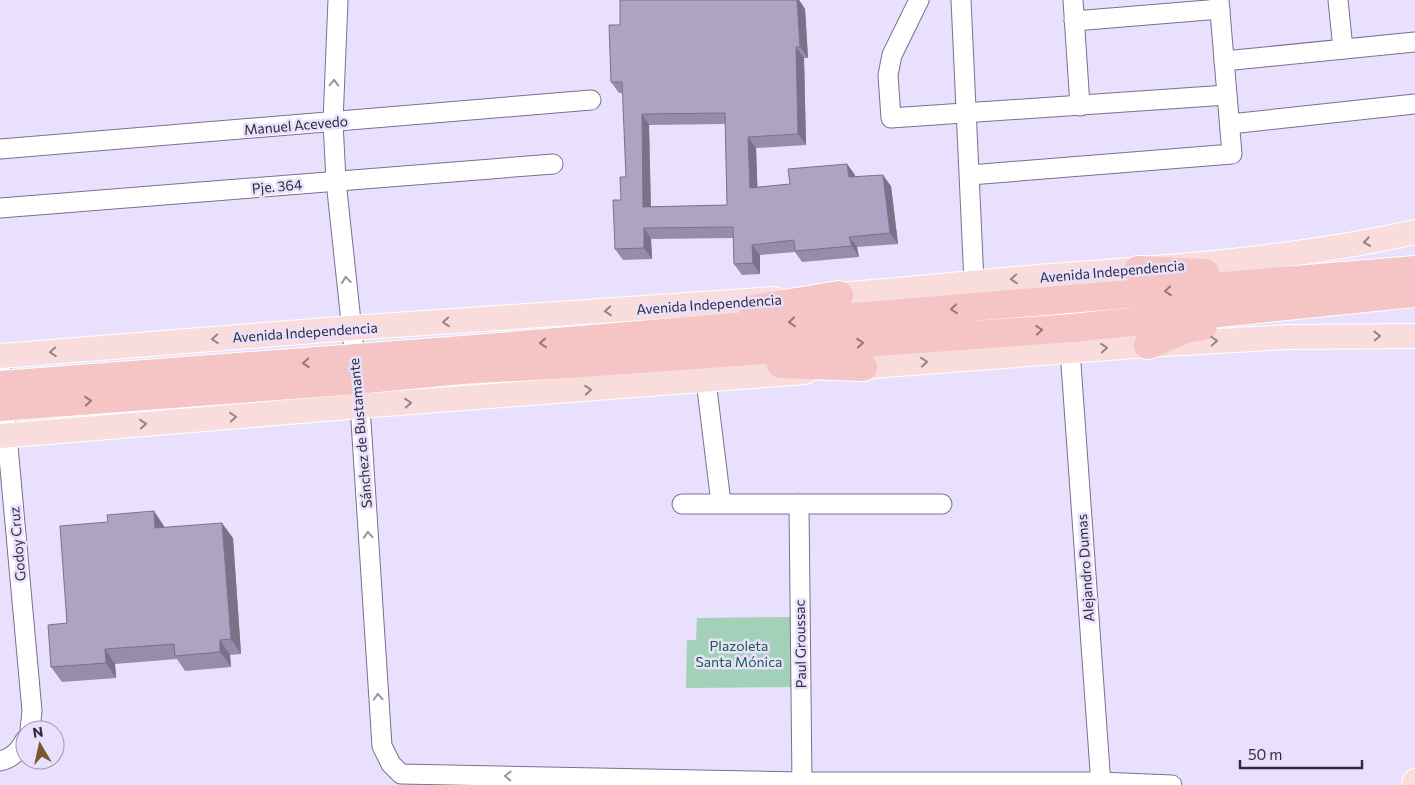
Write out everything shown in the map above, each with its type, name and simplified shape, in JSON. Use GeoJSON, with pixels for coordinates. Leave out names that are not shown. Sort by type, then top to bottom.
{"type":"FeatureCollection","features":[{"type":"Feature","properties":{"kind":"highway","name":"Avenida Independencia"},"geometry":{"type":"LineString","coordinates":[[1335,289],[1410,269]]}},
{"type":"Feature","properties":{"kind":"highway"},"geometry":{"type":"LineString","coordinates":[[1138,270],[1188,273],[1335,289]]}},
{"type":"Feature","properties":{"kind":"highway"},"geometry":{"type":"LineString","coordinates":[[1148,345],[1186,329],[1335,289]]}},
{"type":"Feature","properties":{"kind":"highway","name":"Avenida Independencia"},"geometry":{"type":"LineString","coordinates":[[2,396],[357,382],[572,352],[1335,289],[1415,293]]}},
{"type":"Feature","properties":{"kind":"highway"},"geometry":{"type":"LineString","coordinates":[[572,352],[839,295]]}},
{"type":"Feature","properties":{"kind":"highway"},"geometry":{"type":"LineString","coordinates":[[572,352],[654,368],[766,363],[864,367]]}},
{"type":"Feature","properties":{"kind":"main road","name":"Avenida Independencia"},"geometry":{"type":"LineString","coordinates":[[0,357],[351,328],[839,295],[974,282],[1138,270],[1300,253],[1376,241],[1415,232]]}},
{"type":"Feature","properties":{"kind":"main road","name":"Avenida Independencia"},"geometry":{"type":"LineString","coordinates":[[4,436],[357,382],[706,381],[1148,345],[1288,337],[1415,336]]}},
{"type":"Feature","properties":{"kind":"main road"},"geometry":{"type":"LineString","coordinates":[[1414,785],[1415,781]]}},
{"type":"Feature","properties":{"kind":"street","name":"Sánchez de Bustamante"},"geometry":{"type":"LineString","coordinates":[[338,0],[333,122],[336,181],[357,382],[382,746],[391,764],[401,774],[802,783]]}},
{"type":"Feature","properties":{"kind":"street"},"geometry":{"type":"LineString","coordinates":[[919,0],[892,55],[888,75],[890,118],[1227,95]]}},
{"type":"Feature","properties":{"kind":"street"},"geometry":{"type":"LineString","coordinates":[[961,0],[974,282]]}},
{"type":"Feature","properties":{"kind":"street"},"geometry":{"type":"LineString","coordinates":[[1073,0],[1080,106]]}},
{"type":"Feature","properties":{"kind":"street"},"geometry":{"type":"LineString","coordinates":[[1338,0],[1343,49]]}},
{"type":"Feature","properties":{"kind":"street"},"geometry":{"type":"LineString","coordinates":[[970,175],[1232,154],[1219,4],[1074,21]]}},
{"type":"Feature","properties":{"kind":"street"},"geometry":{"type":"LineString","coordinates":[[1224,61],[1415,42]]}},
{"type":"Feature","properties":{"kind":"street","name":"Manuel Acevedo"},"geometry":{"type":"LineString","coordinates":[[0,149],[591,100]]}},
{"type":"Feature","properties":{"kind":"street"},"geometry":{"type":"LineString","coordinates":[[1230,124],[1415,104]]}},
{"type":"Feature","properties":{"kind":"street","name":"Pje. 364"},"geometry":{"type":"LineString","coordinates":[[0,208],[553,164]]}},
{"type":"Feature","properties":{"kind":"street","name":"Alejandro Dumas"},"geometry":{"type":"LineString","coordinates":[[1070,350],[1100,784]]}},
{"type":"Feature","properties":{"kind":"street","name":"Godoy Cruz"},"geometry":{"type":"LineString","coordinates":[[0,357],[4,436],[32,711],[31,720]]}},
{"type":"Feature","properties":{"kind":"street"},"geometry":{"type":"LineString","coordinates":[[706,381],[721,503]]}},
{"type":"Feature","properties":{"kind":"street"},"geometry":{"type":"LineString","coordinates":[[682,504],[942,504]]}},
{"type":"Feature","properties":{"kind":"street","name":"Paul Groussac"},"geometry":{"type":"LineString","coordinates":[[799,504],[802,783]]}},
{"type":"Feature","properties":{"kind":"street"},"geometry":{"type":"LineString","coordinates":[[0,761],[5,760],[15,753]]}},
{"type":"Feature","properties":{"kind":"street"},"geometry":{"type":"LineString","coordinates":[[802,783],[1172,785]]}},
{"type":"Feature","properties":{"kind":"green space","name":"Plazoleta Santa Mónica"},"geometry":{"type":"Polygon","coordinates":[[[792,617],[793,687],[686,688],[687,640],[696,640],[697,618],[792,617]]]}},
{"type":"Feature","properties":{"kind":"building"},"geometry":{"type":"Polygon","coordinates":[[[620,0],[797,0],[800,47],[796,47],[798,134],[748,137],[750,188],[790,184],[788,169],[847,164],[849,177],[883,175],[890,233],[849,237],[852,246],[795,251],[794,240],[752,245],[753,263],[734,264],[733,227],[644,228],[644,248],[615,249],[613,200],[621,200],[620,177],[626,177],[622,82],[611,82],[609,25],[620,25],[620,0]],[[725,113],[642,114],[643,207],[727,205],[725,113]]]}},
{"type":"Feature","properties":{"kind":"building"},"geometry":{"type":"Polygon","coordinates":[[[154,511],[155,528],[222,523],[231,639],[220,640],[220,652],[175,656],[174,644],[105,649],[106,663],[51,667],[48,625],[67,623],[60,526],[108,522],[107,515],[154,511]]]}}]}
